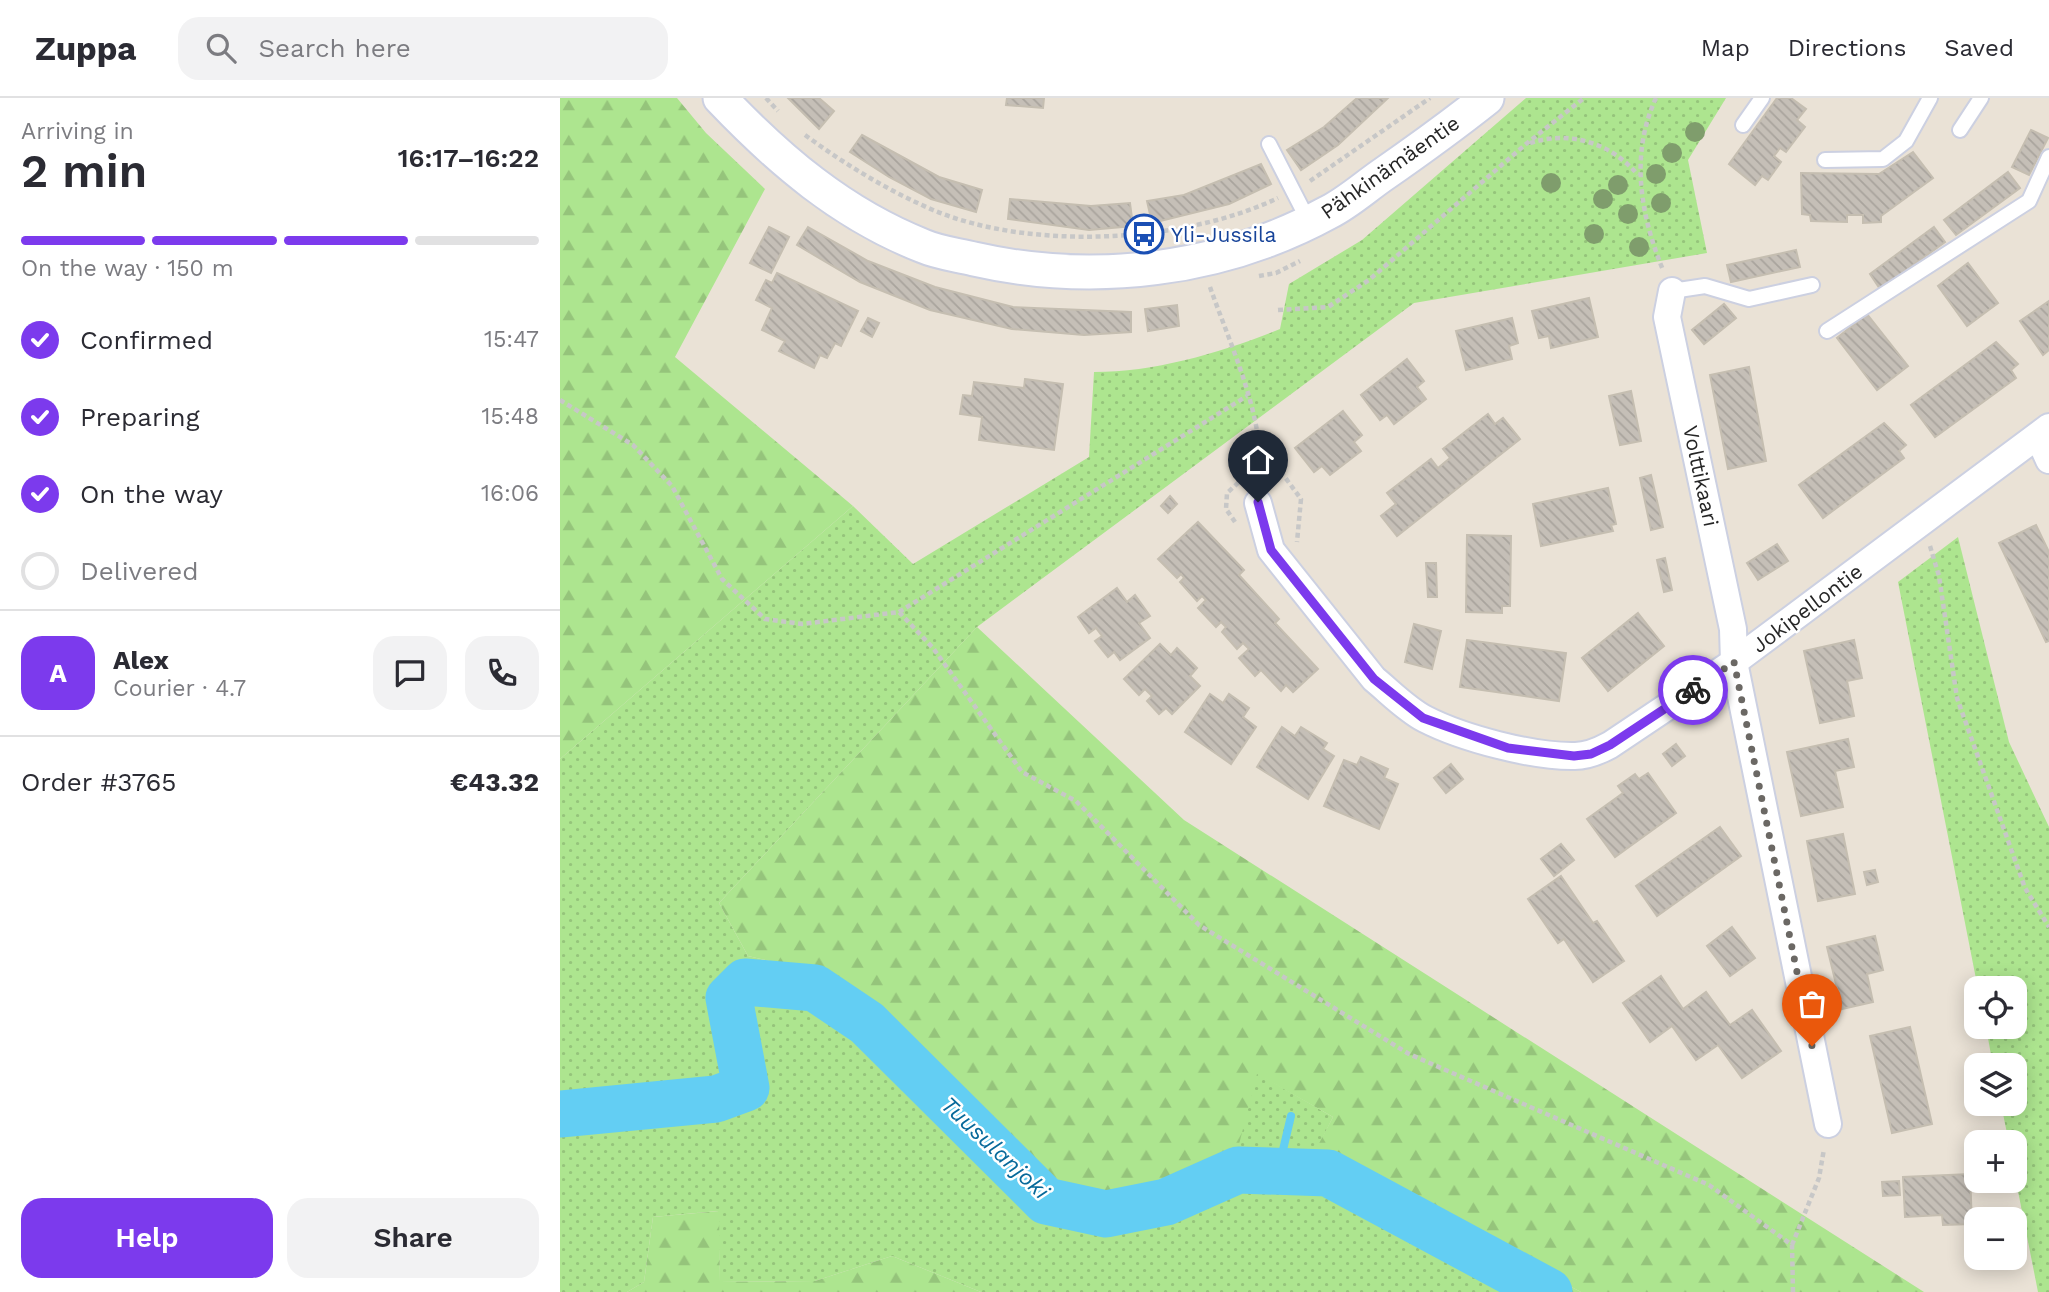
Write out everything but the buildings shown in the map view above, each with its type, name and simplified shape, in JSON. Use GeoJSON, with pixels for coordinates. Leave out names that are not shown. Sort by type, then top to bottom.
{"type":"FeatureCollection","features":[{"type":"Feature","properties":{"kind":"street","name":"Pähkinämäentie"},"geometry":{"type":"LineString","coordinates":[[720,98],[768,149],[842,205],[924,247],[1013,268],[1101,273],[1164,268],[1223,255],[1309,222],[1330,212],[1487,98]]}},
{"type":"Feature","properties":{"kind":"street","name":"Volttikaari"},"geometry":{"type":"LineString","coordinates":[[1672,290],[1667,317],[1733,629],[1734,662],[1828,1124]]}},
{"type":"Feature","properties":{"kind":"street","name":"Jokipellontie"},"geometry":{"type":"LineString","coordinates":[[1258,502],[1271,550],[1374,679],[1423,718],[1508,748],[1574,756],[1591,754],[1610,745],[1734,662],[2043,431]]}},
{"type":"Feature","properties":{"kind":"street"},"geometry":{"type":"LineString","coordinates":[[2043,431],[2049,460]]}},
{"type":"Feature","properties":{"kind":"lane"},"geometry":{"type":"LineString","coordinates":[[1743,125],[1762,98]]}},
{"type":"Feature","properties":{"kind":"lane"},"geometry":{"type":"LineString","coordinates":[[1825,160],[1883,159],[1906,141],[1930,98]]}},
{"type":"Feature","properties":{"kind":"lane"},"geometry":{"type":"LineString","coordinates":[[1960,130],[1981,98]]}},
{"type":"Feature","properties":{"kind":"lane"},"geometry":{"type":"LineString","coordinates":[[1269,144],[1309,222]]}},
{"type":"Feature","properties":{"kind":"lane"},"geometry":{"type":"LineString","coordinates":[[1827,331],[2029,201],[2049,157]]}},
{"type":"Feature","properties":{"kind":"lane"},"geometry":{"type":"LineString","coordinates":[[1672,290],[1705,286],[1748,299],[1812,285]]}},
{"type":"Feature","properties":{"kind":"path"},"geometry":{"type":"LineString","coordinates":[[766,98],[783,116]]}},
{"type":"Feature","properties":{"kind":"path"},"geometry":{"type":"LineString","coordinates":[[802,133],[858,174],[936,211],[1016,233],[1124,237],[1205,222],[1269,202],[1293,191],[1348,157],[1430,98]]}},
{"type":"Feature","properties":{"kind":"path"},"geometry":{"type":"LineString","coordinates":[[1279,310],[1328,307],[1369,281],[1526,144],[1584,98]]}},
{"type":"Feature","properties":{"kind":"path"},"geometry":{"type":"LineString","coordinates":[[1656,98],[1639,157],[1639,176],[1653,245],[1672,290]]}},
{"type":"Feature","properties":{"kind":"path"},"geometry":{"type":"LineString","coordinates":[[1526,144],[1563,135],[1615,153],[1639,176]]}},
{"type":"Feature","properties":{"kind":"path"},"geometry":{"type":"LineString","coordinates":[[1209,285],[1247,396],[1262,461],[1258,502]]}},
{"type":"Feature","properties":{"kind":"path"},"geometry":{"type":"LineString","coordinates":[[560,400],[633,445],[672,486],[722,579],[765,619],[802,624],[899,612],[1247,396]]}},
{"type":"Feature","properties":{"kind":"path"},"geometry":{"type":"LineString","coordinates":[[1240,529],[1226,509],[1227,493],[1262,461]]}},
{"type":"Feature","properties":{"kind":"path"},"geometry":{"type":"LineString","coordinates":[[1262,461],[1276,465],[1301,499],[1297,547]]}},
{"type":"Feature","properties":{"kind":"path"},"geometry":{"type":"LineString","coordinates":[[1928,539],[1940,576],[1957,698],[2025,888],[2049,927]]}},
{"type":"Feature","properties":{"kind":"path"},"geometry":{"type":"LineString","coordinates":[[899,612],[933,648],[1022,772],[1076,801],[1199,925],[1409,1054],[1709,1185],[1792,1245]]}},
{"type":"Feature","properties":{"kind":"path"},"geometry":{"type":"LineString","coordinates":[[1793,1292],[1792,1245],[1819,1178],[1828,1124]]}},
{"type":"Feature","properties":{"kind":"green space"},"geometry":{"type":"Polygon","coordinates":[[[560,98],[677,98],[706,133],[765,189],[675,357],[853,506],[560,759],[560,98]]]}},
{"type":"Feature","properties":{"kind":"green space"},"geometry":{"type":"Polygon","coordinates":[[[1526,98],[1726,98],[1688,160],[1707,253],[1414,303],[977,627],[719,903],[748,956],[818,972],[857,998],[1026,1162],[1257,1073],[1333,1117],[1315,1153],[1581,1292],[981,1292],[892,1256],[815,1281],[720,1282],[718,1211],[653,1217],[644,1282],[627,1292],[560,1292],[560,759],[853,506],[913,564],[1089,457],[1094,372],[1141,369],[1189,359],[1280,329],[1289,284],[1362,240],[1526,98]]]}},
{"type":"Feature","properties":{"kind":"green space"},"geometry":{"type":"Polygon","coordinates":[[[1958,537],[2009,742],[2049,827],[2049,1292],[2038,1292],[2027,1237],[2027,1207],[2021,1207],[2018,1193],[2027,1193],[2027,1130],[2006,1130],[2003,1116],[2027,1116],[2027,1053],[1991,1053],[1988,1039],[2027,1039],[2027,976],[1975,976],[1898,582],[1958,537]]]}},
{"type":"Feature","properties":{"kind":"green space"},"geometry":{"type":"Polygon","coordinates":[[[977,627],[1184,820],[1924,1292],[1581,1292],[1314,1153],[1333,1117],[1257,1074],[1235,1160],[1133,1203],[1087,1203],[1026,1162],[857,998],[818,972],[748,956],[719,903],[977,627]]]}},
{"type":"Feature","properties":{"kind":"green space"},"geometry":{"type":"Polygon","coordinates":[[[719,1211],[720,1282],[815,1281],[892,1256],[981,1292],[627,1292],[644,1282],[653,1217],[719,1211]]]}},
{"type":"Feature","properties":{"kind":"waterway","name":"Tuusulanjoki"},"geometry":{"type":"LineString","coordinates":[[560,1114],[716,1099],[746,1088],[729,998],[745,982],[815,988],[867,1023],[1046,1201],[1106,1214],[1166,1202],[1238,1170],[1328,1173],[1549,1292]]}},
{"type":"Feature","properties":{"kind":"waterway"},"geometry":{"type":"LineString","coordinates":[[1278,1171],[1291,1116]]}},
{"type":"Feature","properties":{"kind":"way so far"},"geometry":{"type":"LineString","coordinates":[[1693,690],[1734,662],[1812,1046]]}},
{"type":"Feature","properties":{"kind":"place","name":"Yli-Jussila"},"geometry":{"type":"Point","coordinates":[1144,234]}},
{"type":"Feature","properties":{"kind":"route"},"geometry":{"type":"LineString","coordinates":[[1258,502],[1271,550],[1374,679],[1423,718],[1508,748],[1574,756],[1591,754],[1610,745],[1693,690]]}}]}
